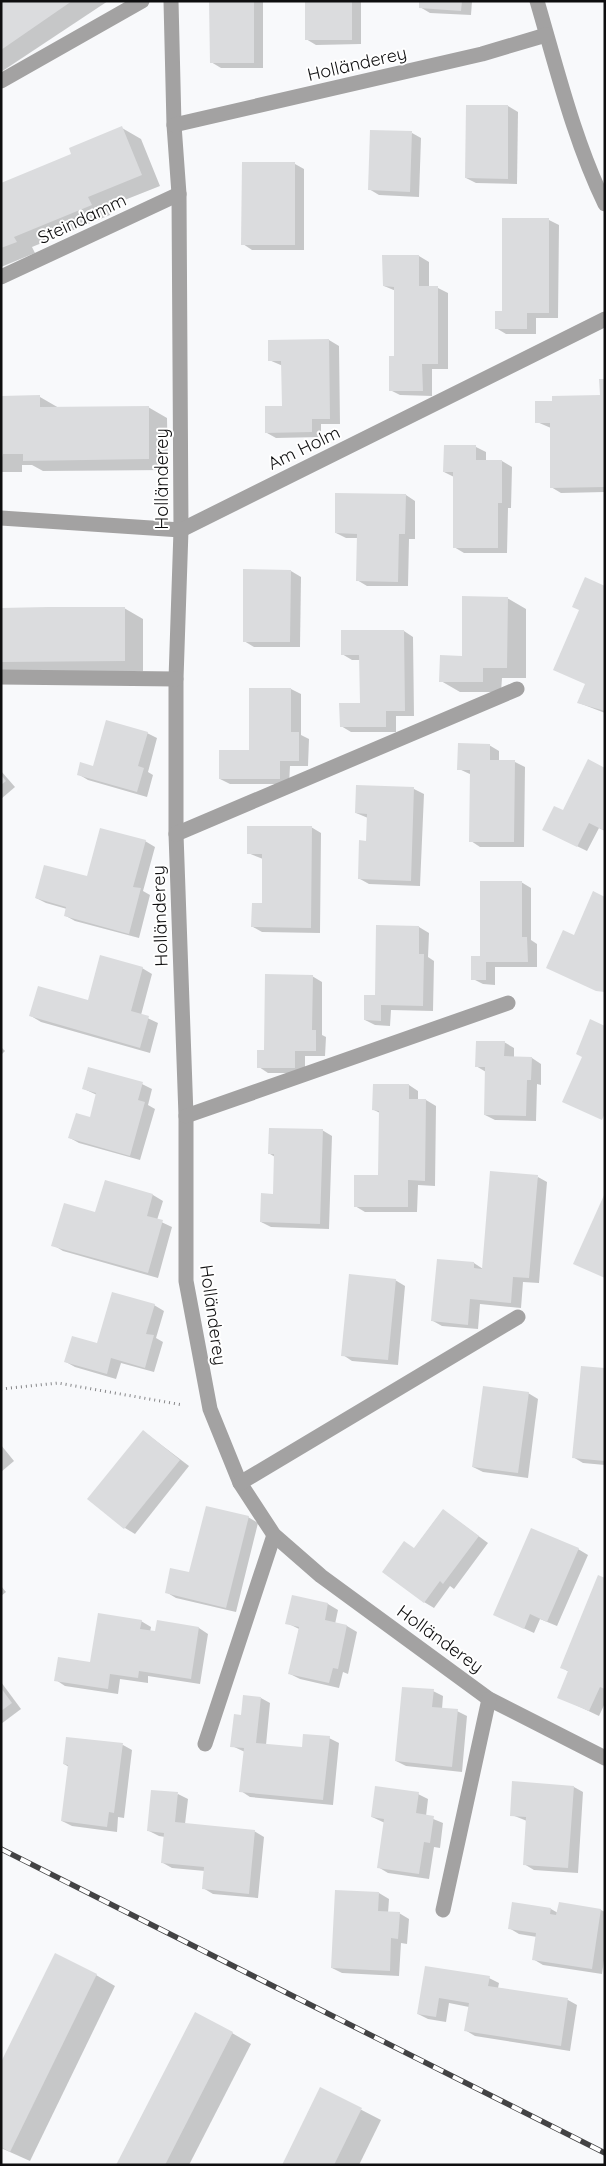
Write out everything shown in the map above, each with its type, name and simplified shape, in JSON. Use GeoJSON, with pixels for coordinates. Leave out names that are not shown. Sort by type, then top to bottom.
{"type":"FeatureCollection","features":[{"type":"Feature","properties":{"kind":"street"},"geometry":{"type":"LineString","coordinates":[[1,81],[142,1]]}},
{"type":"Feature","properties":{"kind":"street","name":"Holländerey"},"geometry":{"type":"LineString","coordinates":[[171,1],[174,125],[179,194],[181,530],[176,679],[176,834],[186,1116],[186,1282],[210,1409],[240,1483],[274,1535],[321,1576],[489,1699],[605,1758]]}},
{"type":"Feature","properties":{"kind":"street"},"geometry":{"type":"LineString","coordinates":[[537,1],[564,95],[596,186],[605,204]]}},
{"type":"Feature","properties":{"kind":"street","name":"Holländerey"},"geometry":{"type":"LineString","coordinates":[[174,125],[482,54],[546,35]]}},
{"type":"Feature","properties":{"kind":"street","name":"Steindamm"},"geometry":{"type":"LineString","coordinates":[[1,277],[179,194]]}},
{"type":"Feature","properties":{"kind":"street","name":"Am Holm"},"geometry":{"type":"LineString","coordinates":[[181,530],[601,321]]}},
{"type":"Feature","properties":{"kind":"street"},"geometry":{"type":"LineString","coordinates":[[1,518],[181,530]]}},
{"type":"Feature","properties":{"kind":"street"},"geometry":{"type":"LineString","coordinates":[[1,677],[176,679]]}},
{"type":"Feature","properties":{"kind":"street"},"geometry":{"type":"LineString","coordinates":[[176,834],[517,689]]}},
{"type":"Feature","properties":{"kind":"street"},"geometry":{"type":"LineString","coordinates":[[186,1116],[508,1004]]}},
{"type":"Feature","properties":{"kind":"street"},"geometry":{"type":"LineString","coordinates":[[240,1483],[518,1317]]}},
{"type":"Feature","properties":{"kind":"street"},"geometry":{"type":"LineString","coordinates":[[205,1744],[274,1535]]}},
{"type":"Feature","properties":{"kind":"street","name":"Holländerey"},"geometry":{"type":"LineString","coordinates":[[443,1910],[489,1699]]}},
{"type":"Feature","properties":{"kind":"path"},"geometry":{"type":"LineString","coordinates":[[1,1389],[58,1383],[210,1409]]}},
{"type":"Feature","properties":{"kind":"building"},"geometry":{"type":"Polygon","coordinates":[[[1,1],[72,1],[1,50],[1,1]]]}},
{"type":"Feature","properties":{"kind":"building"},"geometry":{"type":"Polygon","coordinates":[[[209,1],[254,1],[254,63],[210,63],[209,1]]]}},
{"type":"Feature","properties":{"kind":"building"},"geometry":{"type":"Polygon","coordinates":[[[305,1],[352,1],[352,40],[305,40],[305,1]]]}},
{"type":"Feature","properties":{"kind":"building"},"geometry":{"type":"Polygon","coordinates":[[[419,1],[462,1],[461,11],[419,8],[419,1]]]}},
{"type":"Feature","properties":{"kind":"building"},"geometry":{"type":"Polygon","coordinates":[[[466,105],[508,105],[508,179],[465,178],[466,105]]]}},
{"type":"Feature","properties":{"kind":"building"},"geometry":{"type":"Polygon","coordinates":[[[122,126],[142,175],[88,197],[92,205],[14,237],[17,242],[1,248],[1,183],[71,154],[69,148],[122,126]]]}},
{"type":"Feature","properties":{"kind":"building"},"geometry":{"type":"Polygon","coordinates":[[[370,130],[412,131],[410,192],[368,190],[370,130]]]}},
{"type":"Feature","properties":{"kind":"building"},"geometry":{"type":"Polygon","coordinates":[[[242,162],[295,162],[295,245],[241,245],[242,162]]]}},
{"type":"Feature","properties":{"kind":"building"},"geometry":{"type":"Polygon","coordinates":[[[502,218],[549,218],[549,313],[527,313],[527,329],[495,329],[495,311],[502,311],[502,218]]]}},
{"type":"Feature","properties":{"kind":"building"},"geometry":{"type":"Polygon","coordinates":[[[382,255],[419,255],[419,286],[438,286],[438,364],[422,364],[423,391],[389,391],[389,356],[394,356],[394,287],[383,286],[382,255]]]}},
{"type":"Feature","properties":{"kind":"building"},"geometry":{"type":"Polygon","coordinates":[[[329,339],[330,419],[312,419],[312,432],[265,433],[265,406],[282,406],[281,361],[268,361],[268,340],[329,339]]]}},
{"type":"Feature","properties":{"kind":"building"},"geometry":{"type":"Polygon","coordinates":[[[599,379],[605,379],[605,487],[550,488],[550,423],[535,423],[535,401],[552,401],[552,396],[600,395],[599,379]]]}},
{"type":"Feature","properties":{"kind":"building"},"geometry":{"type":"Polygon","coordinates":[[[40,395],[40,407],[149,406],[149,459],[23,461],[23,454],[3,454],[1,461],[1,396],[40,395]]]}},
{"type":"Feature","properties":{"kind":"building"},"geometry":{"type":"Polygon","coordinates":[[[444,445],[476,445],[476,460],[502,460],[502,503],[498,503],[498,548],[453,548],[453,472],[443,472],[444,445]]]}},
{"type":"Feature","properties":{"kind":"building"},"geometry":{"type":"Polygon","coordinates":[[[335,493],[406,494],[405,534],[399,534],[398,582],[356,581],[357,534],[335,533],[335,493]]]}},
{"type":"Feature","properties":{"kind":"building"},"geometry":{"type":"Polygon","coordinates":[[[243,569],[291,570],[290,642],[243,642],[243,569]]]}},
{"type":"Feature","properties":{"kind":"building"},"geometry":{"type":"Polygon","coordinates":[[[585,577],[605,586],[605,711],[577,703],[585,684],[553,670],[579,610],[572,607],[585,577]]]}},
{"type":"Feature","properties":{"kind":"building"},"geometry":{"type":"Polygon","coordinates":[[[462,596],[508,597],[507,668],[483,668],[483,682],[439,682],[440,655],[462,656],[462,596]]]}},
{"type":"Feature","properties":{"kind":"building"},"geometry":{"type":"Polygon","coordinates":[[[125,607],[125,661],[1,662],[1,608],[125,607]]]}},
{"type":"Feature","properties":{"kind":"building"},"geometry":{"type":"Polygon","coordinates":[[[341,630],[404,630],[405,711],[386,711],[386,727],[340,727],[339,703],[360,703],[359,655],[341,655],[341,630]]]}},
{"type":"Feature","properties":{"kind":"building"},"geometry":{"type":"Polygon","coordinates":[[[249,688],[291,688],[291,732],[299,732],[299,761],[280,761],[280,779],[219,779],[219,750],[249,750],[249,688]]]}},
{"type":"Feature","properties":{"kind":"building"},"geometry":{"type":"Polygon","coordinates":[[[106,720],[148,732],[138,766],[144,768],[137,792],[77,775],[80,762],[93,766],[106,720]]]}},
{"type":"Feature","properties":{"kind":"building"},"geometry":{"type":"Polygon","coordinates":[[[458,743],[490,744],[490,760],[515,760],[514,842],[469,842],[470,770],[457,770],[458,743]]]}},
{"type":"Feature","properties":{"kind":"building"},"geometry":{"type":"Polygon","coordinates":[[[588,759],[605,768],[605,827],[603,830],[589,823],[577,847],[542,830],[554,806],[563,810],[588,759]]]}},
{"type":"Feature","properties":{"kind":"building"},"geometry":{"type":"Polygon","coordinates":[[[1,775],[6,781],[1,785],[1,775]]]}},
{"type":"Feature","properties":{"kind":"building"},"geometry":{"type":"Polygon","coordinates":[[[356,785],[414,787],[411,881],[358,879],[359,840],[366,841],[367,814],[355,813],[356,785]]]}},
{"type":"Feature","properties":{"kind":"building"},"geometry":{"type":"Polygon","coordinates":[[[247,826],[312,826],[311,928],[251,927],[252,903],[262,903],[262,854],[247,854],[247,826]]]}},
{"type":"Feature","properties":{"kind":"building"},"geometry":{"type":"Polygon","coordinates":[[[100,828],[146,840],[133,887],[141,888],[129,934],[64,916],[66,907],[35,898],[44,865],[87,876],[100,828]]]}},
{"type":"Feature","properties":{"kind":"building"},"geometry":{"type":"Polygon","coordinates":[[[480,881],[522,881],[522,937],[527,937],[528,962],[486,962],[486,980],[471,980],[471,956],[480,956],[480,881]]]}},
{"type":"Feature","properties":{"kind":"building"},"geometry":{"type":"Polygon","coordinates":[[[593,891],[605,897],[605,992],[596,991],[546,968],[563,930],[574,935],[593,891]]]}},
{"type":"Feature","properties":{"kind":"building"},"geometry":{"type":"Polygon","coordinates":[[[376,925],[419,926],[419,954],[424,954],[423,1006],[381,1005],[381,1021],[364,1020],[364,995],[375,995],[376,925]]]}},
{"type":"Feature","properties":{"kind":"building"},"geometry":{"type":"Polygon","coordinates":[[[100,955],[143,967],[131,1011],[149,1016],[140,1048],[29,1016],[38,986],[88,1000],[100,955]]]}},
{"type":"Feature","properties":{"kind":"building"},"geometry":{"type":"Polygon","coordinates":[[[265,974],[313,975],[312,1030],[316,1030],[316,1051],[295,1051],[295,1068],[257,1068],[257,1050],[264,1050],[265,974]]]}},
{"type":"Feature","properties":{"kind":"building"},"geometry":{"type":"Polygon","coordinates":[[[590,1019],[605,1026],[605,1113],[602,1120],[562,1102],[582,1057],[576,1054],[590,1019]]]}},
{"type":"Feature","properties":{"kind":"building"},"geometry":{"type":"Polygon","coordinates":[[[476,1041],[505,1041],[504,1056],[532,1057],[531,1080],[527,1080],[526,1116],[484,1115],[485,1067],[475,1067],[476,1041]]]}},
{"type":"Feature","properties":{"kind":"building"},"geometry":{"type":"Polygon","coordinates":[[[88,1067],[143,1082],[138,1100],[145,1102],[130,1156],[68,1138],[76,1113],[90,1117],[96,1093],[82,1089],[88,1067]]]}},
{"type":"Feature","properties":{"kind":"building"},"geometry":{"type":"Polygon","coordinates":[[[373,1084],[409,1084],[409,1099],[426,1099],[425,1181],[408,1180],[408,1207],[354,1207],[354,1175],[378,1175],[379,1111],[372,1110],[373,1084]]]}},
{"type":"Feature","properties":{"kind":"building"},"geometry":{"type":"Polygon","coordinates":[[[269,1128],[323,1129],[320,1224],[260,1222],[261,1193],[273,1194],[274,1154],[268,1154],[269,1128]]]}},
{"type":"Feature","properties":{"kind":"building"},"geometry":{"type":"Polygon","coordinates":[[[490,1171],[538,1175],[529,1278],[513,1277],[511,1303],[470,1299],[468,1325],[431,1321],[437,1259],[474,1262],[474,1268],[482,1269],[490,1171]]]}},
{"type":"Feature","properties":{"kind":"building"},"geometry":{"type":"Polygon","coordinates":[[[105,1180],[153,1194],[147,1216],[163,1220],[148,1273],[51,1246],[64,1203],[95,1212],[105,1180]]]}},
{"type":"Feature","properties":{"kind":"building"},"geometry":{"type":"Polygon","coordinates":[[[605,1193],[605,1278],[573,1264],[605,1193]]]}},
{"type":"Feature","properties":{"kind":"building"},"geometry":{"type":"Polygon","coordinates":[[[349,1274],[396,1279],[388,1360],[341,1356],[349,1274]]]}},
{"type":"Feature","properties":{"kind":"building"},"geometry":{"type":"Polygon","coordinates":[[[112,1292],[155,1304],[146,1334],[154,1335],[145,1368],[111,1358],[107,1374],[64,1362],[72,1336],[97,1343],[112,1292]]]}},
{"type":"Feature","properties":{"kind":"building"},"geometry":{"type":"Polygon","coordinates":[[[581,1366],[605,1368],[605,1461],[572,1458],[581,1366]]]}},
{"type":"Feature","properties":{"kind":"building"},"geometry":{"type":"Polygon","coordinates":[[[483,1386],[529,1392],[518,1473],[472,1467],[483,1386]]]}},
{"type":"Feature","properties":{"kind":"building"},"geometry":{"type":"Polygon","coordinates":[[[143,1430],[180,1460],[124,1529],[87,1499],[143,1430]]]}},
{"type":"Feature","properties":{"kind":"building"},"geometry":{"type":"Polygon","coordinates":[[[206,1506],[249,1516],[226,1608],[165,1593],[170,1568],[189,1572],[206,1506]]]}},
{"type":"Feature","properties":{"kind":"building"},"geometry":{"type":"Polygon","coordinates":[[[443,1509],[479,1536],[443,1584],[440,1581],[424,1603],[382,1572],[404,1541],[414,1548],[443,1509]]]}},
{"type":"Feature","properties":{"kind":"building"},"geometry":{"type":"Polygon","coordinates":[[[531,1528],[579,1548],[547,1622],[530,1614],[524,1629],[493,1615],[531,1528]]]}},
{"type":"Feature","properties":{"kind":"building"},"geometry":{"type":"Polygon","coordinates":[[[598,1575],[605,1578],[605,1689],[600,1687],[589,1711],[557,1698],[568,1671],[560,1668],[598,1575]]]}},
{"type":"Feature","properties":{"kind":"building"},"geometry":{"type":"Polygon","coordinates":[[[292,1595],[328,1603],[325,1620],[347,1625],[338,1669],[333,1668],[329,1683],[288,1674],[299,1627],[285,1624],[292,1595]]]}},
{"type":"Feature","properties":{"kind":"building"},"geometry":{"type":"Polygon","coordinates":[[[98,1613],[142,1620],[140,1629],[155,1631],[157,1620],[199,1627],[191,1679],[139,1671],[138,1678],[110,1674],[108,1689],[54,1681],[58,1657],[90,1662],[98,1613]]]}},
{"type":"Feature","properties":{"kind":"building"},"geometry":{"type":"Polygon","coordinates":[[[402,1687],[434,1689],[432,1707],[458,1709],[452,1767],[395,1761],[402,1687]]]}},
{"type":"Feature","properties":{"kind":"building"},"geometry":{"type":"Polygon","coordinates":[[[1,1688],[12,1703],[1,1711],[1,1688]]]}},
{"type":"Feature","properties":{"kind":"building"},"geometry":{"type":"Polygon","coordinates":[[[243,1695],[261,1697],[256,1743],[302,1747],[303,1734],[330,1736],[323,1800],[239,1792],[244,1748],[230,1747],[234,1714],[241,1715],[243,1695]]]}},
{"type":"Feature","properties":{"kind":"building"},"geometry":{"type":"Polygon","coordinates":[[[66,1737],[123,1743],[114,1813],[109,1812],[107,1827],[61,1821],[68,1765],[63,1764],[66,1737]]]}},
{"type":"Feature","properties":{"kind":"building"},"geometry":{"type":"Polygon","coordinates":[[[512,1781],[574,1786],[568,1868],[523,1865],[526,1817],[510,1816],[512,1781]]]}},
{"type":"Feature","properties":{"kind":"building"},"geometry":{"type":"Polygon","coordinates":[[[375,1786],[419,1792],[416,1813],[434,1816],[430,1843],[424,1842],[419,1874],[377,1868],[384,1819],[371,1817],[375,1786]]]}},
{"type":"Feature","properties":{"kind":"building"},"geometry":{"type":"Polygon","coordinates":[[[151,1790],[178,1792],[175,1822],[255,1830],[249,1894],[202,1889],[204,1867],[161,1863],[164,1833],[147,1831],[151,1790]]]}},
{"type":"Feature","properties":{"kind":"building"},"geometry":{"type":"Polygon","coordinates":[[[335,1890],[379,1892],[378,1911],[400,1912],[398,1939],[391,1938],[390,1971],[331,1968],[335,1890]]]}},
{"type":"Feature","properties":{"kind":"building"},"geometry":{"type":"Polygon","coordinates":[[[512,1902],[551,1908],[550,1914],[556,1915],[559,1902],[601,1909],[592,1969],[532,1960],[536,1933],[508,1929],[512,1902]]]}},
{"type":"Feature","properties":{"kind":"building"},"geometry":{"type":"Polygon","coordinates":[[[55,1953],[97,1974],[10,2152],[1,2147],[1,2062],[55,1953]]]}},
{"type":"Feature","properties":{"kind":"building"},"geometry":{"type":"Polygon","coordinates":[[[425,1966],[490,1976],[488,1986],[568,1998],[561,2046],[464,2031],[469,2003],[439,1998],[436,2017],[417,2014],[425,1966]]]}},
{"type":"Feature","properties":{"kind":"building"},"geometry":{"type":"Polygon","coordinates":[[[195,2012],[233,2032],[165,2165],[116,2165],[195,2012]]]}},
{"type":"Feature","properties":{"kind":"building"},"geometry":{"type":"Polygon","coordinates":[[[320,2087],[362,2108],[334,2165],[282,2165],[320,2087]]]}},
{"type":"Feature","properties":{"kind":"railway"},"geometry":{"type":"LineString","coordinates":[[1,1849],[605,2153]]}}]}
